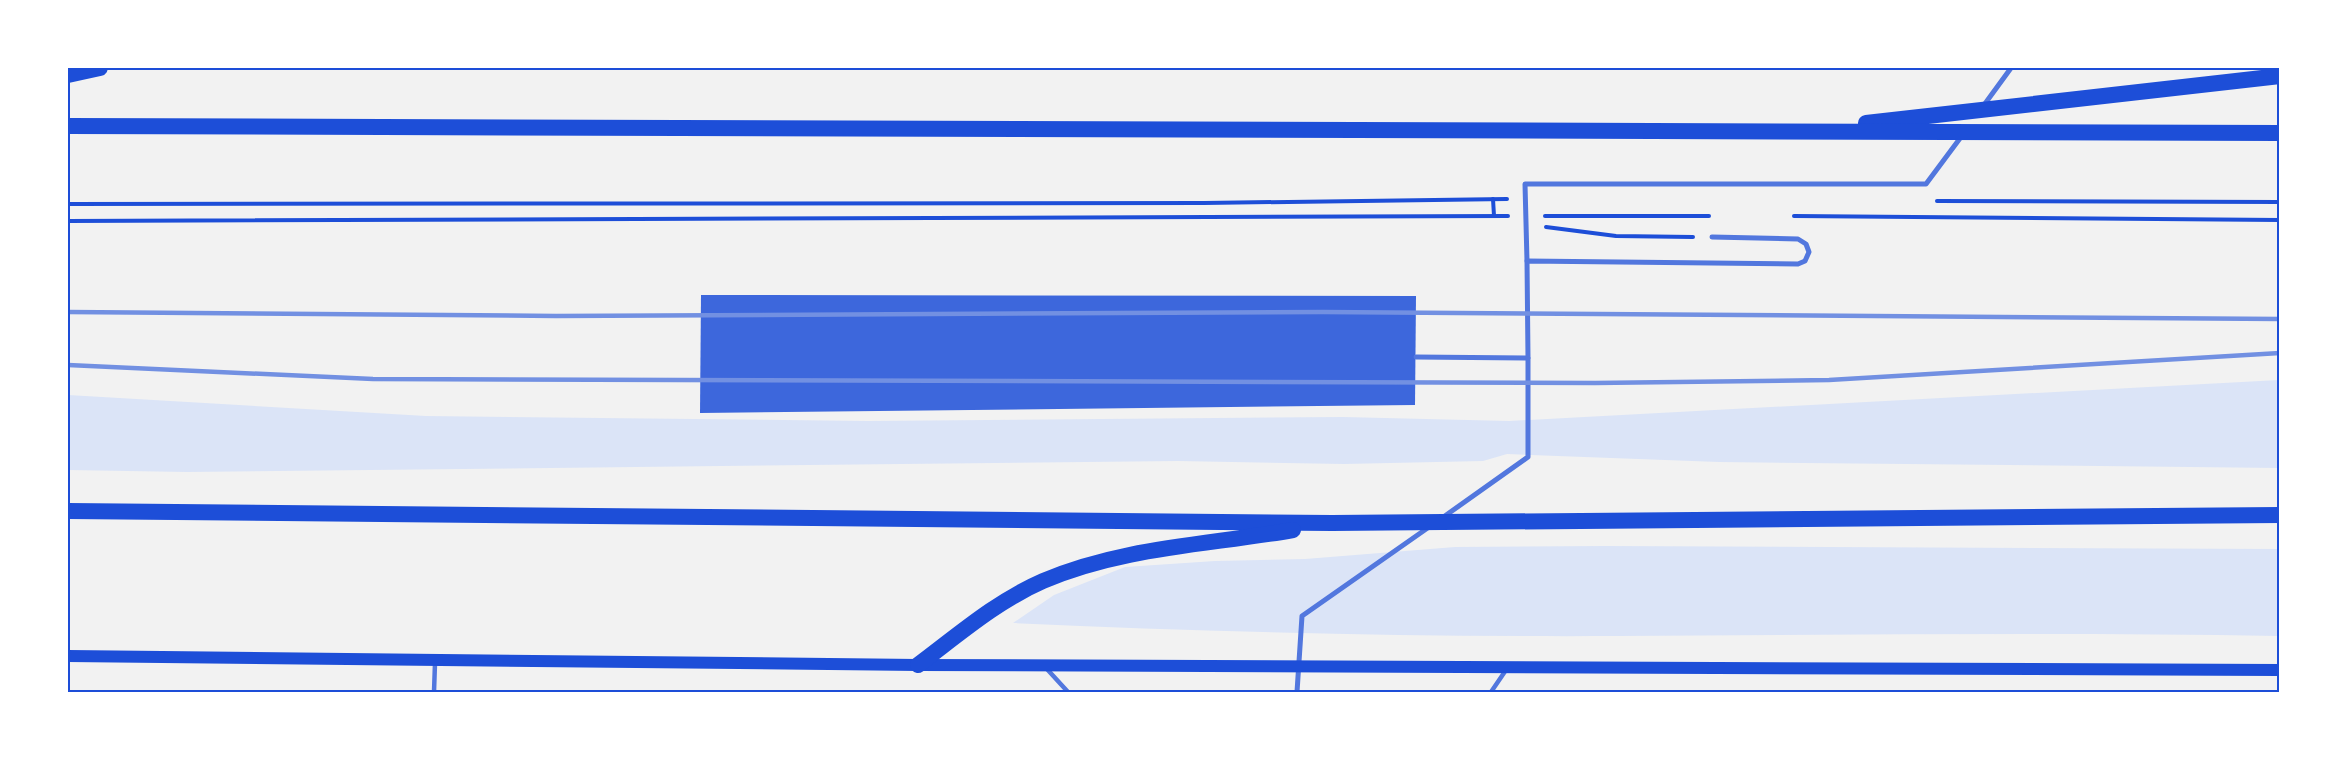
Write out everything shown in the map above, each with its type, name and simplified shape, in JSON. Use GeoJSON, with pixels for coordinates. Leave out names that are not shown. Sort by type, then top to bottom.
{"type":"FeatureCollection","features":[{"type":"Feature","properties":{"kind":"highway"},"geometry":{"type":"LineString","coordinates":[[68,75],[100,68]]}},
{"type":"Feature","properties":{"kind":"highway"},"geometry":{"type":"LineString","coordinates":[[1786,132],[2280,76]]}},
{"type":"Feature","properties":{"kind":"highway"},"geometry":{"type":"LineString","coordinates":[[68,126],[2280,133]]}},
{"type":"Feature","properties":{"kind":"highway"},"geometry":{"type":"LineString","coordinates":[[68,511],[1332,523],[2280,515]]}},
{"type":"Feature","properties":{"kind":"highway"},"geometry":{"type":"LineString","coordinates":[[918,665],[993,608],[1041,582],[1080,567],[1129,553],[1255,537],[1332,523]]}},
{"type":"Feature","properties":{"kind":"main road"},"geometry":{"type":"LineString","coordinates":[[68,656],[1044,666],[2280,670]]}},
{"type":"Feature","properties":{"kind":"street"},"geometry":{"type":"LineString","coordinates":[[1297,693],[1302,616],[1528,457],[1526,184],[1926,184],[2011,68]]}},
{"type":"Feature","properties":{"kind":"street"},"geometry":{"type":"LineString","coordinates":[[1527,261],[1798,264],[1805,261],[1809,252],[1806,244],[1798,239],[1712,237]]}},
{"type":"Feature","properties":{"kind":"street"},"geometry":{"type":"LineString","coordinates":[[1416,357],[1528,358]]}},
{"type":"Feature","properties":{"kind":"lane"},"geometry":{"type":"LineString","coordinates":[[434,693],[435,660]]}},
{"type":"Feature","properties":{"kind":"lane"},"geometry":{"type":"LineString","coordinates":[[1044,666],[1068,693]]}},
{"type":"Feature","properties":{"kind":"lane"},"geometry":{"type":"LineString","coordinates":[[1491,693],[1508,667]]}},
{"type":"Feature","properties":{"kind":"path"},"geometry":{"type":"LineString","coordinates":[[1493,199],[1494,216]]}},
{"type":"Feature","properties":{"kind":"path"},"geometry":{"type":"LineString","coordinates":[[68,204],[1204,202],[1517,199]]}},
{"type":"Feature","properties":{"kind":"path"},"geometry":{"type":"LineString","coordinates":[[1934,201],[2280,202]]}},
{"type":"Feature","properties":{"kind":"path"},"geometry":{"type":"LineString","coordinates":[[68,221],[1494,216],[1516,218]]}},
{"type":"Feature","properties":{"kind":"path"},"geometry":{"type":"LineString","coordinates":[[1539,216],[1710,216]]}},
{"type":"Feature","properties":{"kind":"path"},"geometry":{"type":"LineString","coordinates":[[1782,216],[2280,220]]}},
{"type":"Feature","properties":{"kind":"path"},"geometry":{"type":"LineString","coordinates":[[1537,225],[1616,236],[1712,237]]}},
{"type":"Feature","properties":{"kind":"shaded area"},"geometry":{"type":"Polygon","coordinates":[[[2279,380],[2280,468],[1719,462],[1507,454],[1483,461],[1344,464],[1178,461],[187,472],[68,470],[68,395],[426,416],[868,421],[1343,417],[1509,421],[2279,380]]]}},
{"type":"Feature","properties":{"kind":"shaded area"},"geometry":{"type":"Polygon","coordinates":[[[1455,547],[2279,549],[2279,636],[2031,634],[1467,636],[1013,623],[1054,595],[1125,567],[1215,561],[1305,559],[1455,547]]]}},
{"type":"Feature","properties":{"kind":"building"},"geometry":{"type":"Polygon","coordinates":[[[701,295],[1416,296],[1415,405],[700,413],[701,295]]]}},
{"type":"Feature","properties":{"kind":"railway"},"geometry":{"type":"LineString","coordinates":[[68,312],[556,316],[1323,312],[2280,319]]}},
{"type":"Feature","properties":{"kind":"railway"},"geometry":{"type":"LineString","coordinates":[[68,365],[373,379],[1595,383],[1829,380],[2280,353]]}}]}
